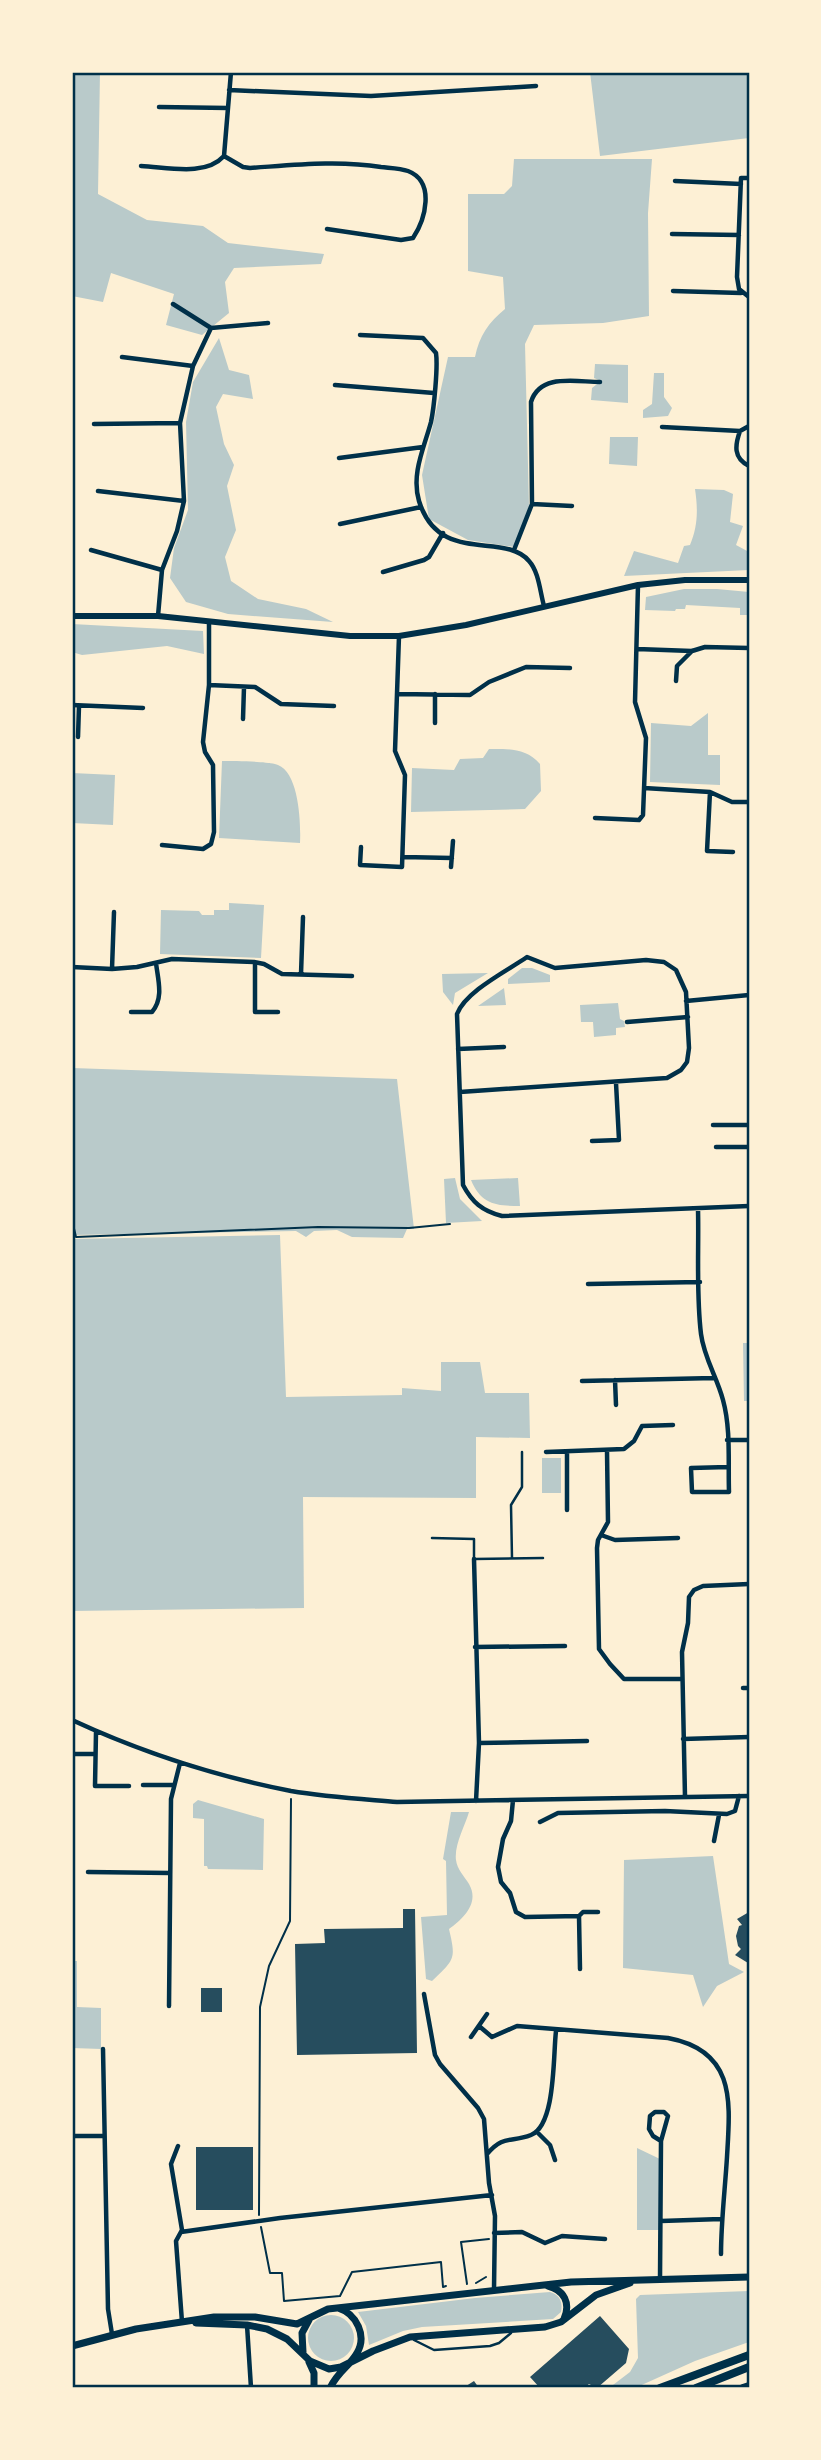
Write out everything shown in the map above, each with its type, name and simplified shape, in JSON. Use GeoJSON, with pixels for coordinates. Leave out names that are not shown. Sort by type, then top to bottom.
{"type":"FeatureCollection","features":[{"type":"Feature","properties":{"kind":"highway"},"geometry":{"type":"LineString","coordinates":[[660,2388],[749,2355]]}},
{"type":"Feature","properties":{"kind":"highway"},"geometry":{"type":"LineString","coordinates":[[696,2388],[749,2367]]}},
{"type":"Feature","properties":{"kind":"highway"},"geometry":{"type":"LineString","coordinates":[[743,2388],[749,2386]]}},
{"type":"Feature","properties":{"kind":"main road"},"geometry":{"type":"LineString","coordinates":[[72,2346],[111,2334],[229,2316],[297,2324],[321,2311],[335,2308],[494,2290],[601,2280],[749,2277]]}},
{"type":"Feature","properties":{"kind":"main road"},"geometry":{"type":"LineString","coordinates":[[182,2322],[247,2325],[267,2329],[294,2344],[316,2365],[329,2369],[348,2364],[401,2340],[421,2336],[545,2327],[561,2322],[596,2295],[641,2281]]}},
{"type":"Feature","properties":{"kind":"main road"},"geometry":{"type":"LineString","coordinates":[[540,2286],[554,2287],[564,2295],[567,2311],[561,2322]]}},
{"type":"Feature","properties":{"kind":"main road"},"geometry":{"type":"LineString","coordinates":[[330,2388],[337,2375],[357,2353],[360,2332],[348,2312],[335,2308]]}},
{"type":"Feature","properties":{"kind":"main road"},"geometry":{"type":"LineString","coordinates":[[312,2317],[302,2333],[302,2347],[314,2373],[313,2388]]}},
{"type":"Feature","properties":{"kind":"street"},"geometry":{"type":"LineString","coordinates":[[142,166],[207,167],[217,164],[224,156],[231,72]]}},
{"type":"Feature","properties":{"kind":"street"},"geometry":{"type":"LineString","coordinates":[[229,90],[371,96],[536,86]]}},
{"type":"Feature","properties":{"kind":"street"},"geometry":{"type":"LineString","coordinates":[[159,107],[228,108]]}},
{"type":"Feature","properties":{"kind":"street"},"geometry":{"type":"LineString","coordinates":[[224,156],[243,167],[339,163],[409,171],[424,189],[422,225],[413,238],[401,240],[327,229]]}},
{"type":"Feature","properties":{"kind":"street"},"geometry":{"type":"LineString","coordinates":[[675,181],[741,181],[749,178]]}},
{"type":"Feature","properties":{"kind":"street"},"geometry":{"type":"LineString","coordinates":[[741,181],[737,277],[741,293]]}},
{"type":"Feature","properties":{"kind":"street"},"geometry":{"type":"LineString","coordinates":[[672,234],[739,235]]}},
{"type":"Feature","properties":{"kind":"street"},"geometry":{"type":"LineString","coordinates":[[673,290],[741,293],[749,297]]}},
{"type":"Feature","properties":{"kind":"street"},"geometry":{"type":"LineString","coordinates":[[173,304],[211,328],[268,323]]}},
{"type":"Feature","properties":{"kind":"street"},"geometry":{"type":"LineString","coordinates":[[158,615],[162,570],[177,531],[184,501],[180,423],[193,366],[211,328]]}},
{"type":"Feature","properties":{"kind":"street"},"geometry":{"type":"LineString","coordinates":[[360,335],[423,338],[437,356],[431,421],[416,483],[421,507],[428,521],[443,533],[466,545],[514,550],[531,563],[544,606]]}},
{"type":"Feature","properties":{"kind":"street"},"geometry":{"type":"LineString","coordinates":[[122,357],[193,366]]}},
{"type":"Feature","properties":{"kind":"street"},"geometry":{"type":"LineString","coordinates":[[514,550],[532,504],[531,402],[536,390],[548,382],[600,382]]}},
{"type":"Feature","properties":{"kind":"street"},"geometry":{"type":"LineString","coordinates":[[335,386],[434,393]]}},
{"type":"Feature","properties":{"kind":"street"},"geometry":{"type":"LineString","coordinates":[[94,424],[180,423]]}},
{"type":"Feature","properties":{"kind":"street"},"geometry":{"type":"LineString","coordinates":[[662,427],[740,431],[749,426]]}},
{"type":"Feature","properties":{"kind":"street"},"geometry":{"type":"LineString","coordinates":[[740,431],[736,442],[737,454],[743,463],[749,466]]}},
{"type":"Feature","properties":{"kind":"street"},"geometry":{"type":"LineString","coordinates":[[339,458],[423,447]]}},
{"type":"Feature","properties":{"kind":"street"},"geometry":{"type":"LineString","coordinates":[[98,491],[184,501]]}},
{"type":"Feature","properties":{"kind":"street"},"geometry":{"type":"LineString","coordinates":[[532,504],[572,506]]}},
{"type":"Feature","properties":{"kind":"street"},"geometry":{"type":"LineString","coordinates":[[340,524],[421,507]]}},
{"type":"Feature","properties":{"kind":"street"},"geometry":{"type":"LineString","coordinates":[[383,572],[424,560],[443,533]]}},
{"type":"Feature","properties":{"kind":"street"},"geometry":{"type":"LineString","coordinates":[[91,550],[162,570]]}},
{"type":"Feature","properties":{"kind":"street"},"geometry":{"type":"LineString","coordinates":[[72,616],[158,615],[350,636],[399,636],[453,628],[638,585],[685,580],[749,580]]}},
{"type":"Feature","properties":{"kind":"street"},"geometry":{"type":"LineString","coordinates":[[595,818],[639,820],[643,815],[645,733],[635,702],[638,585]]}},
{"type":"Feature","properties":{"kind":"street"},"geometry":{"type":"LineString","coordinates":[[162,845],[203,849],[211,844],[214,832],[213,765],[205,752],[203,742],[209,685],[209,622]]}},
{"type":"Feature","properties":{"kind":"street"},"geometry":{"type":"LineString","coordinates":[[361,847],[360,865],[402,867],[405,775],[395,751],[399,636]]}},
{"type":"Feature","properties":{"kind":"street"},"geometry":{"type":"LineString","coordinates":[[637,649],[692,651],[705,647],[749,648]]}},
{"type":"Feature","properties":{"kind":"street"},"geometry":{"type":"LineString","coordinates":[[676,681],[677,666],[692,651]]}},
{"type":"Feature","properties":{"kind":"street"},"geometry":{"type":"LineString","coordinates":[[397,694],[470,695],[489,682],[526,667],[570,668]]}},
{"type":"Feature","properties":{"kind":"street"},"geometry":{"type":"LineString","coordinates":[[209,685],[255,688],[281,704],[334,706]]}},
{"type":"Feature","properties":{"kind":"street"},"geometry":{"type":"LineString","coordinates":[[243,719],[244,687]]}},
{"type":"Feature","properties":{"kind":"street"},"geometry":{"type":"LineString","coordinates":[[435,694],[435,723]]}},
{"type":"Feature","properties":{"kind":"street"},"geometry":{"type":"LineString","coordinates":[[72,705],[143,708]]}},
{"type":"Feature","properties":{"kind":"street"},"geometry":{"type":"LineString","coordinates":[[78,737],[79,706]]}},
{"type":"Feature","properties":{"kind":"street"},"geometry":{"type":"LineString","coordinates":[[644,788],[710,792],[732,802],[749,802]]}},
{"type":"Feature","properties":{"kind":"street"},"geometry":{"type":"LineString","coordinates":[[710,792],[707,851],[733,852]]}},
{"type":"Feature","properties":{"kind":"street"},"geometry":{"type":"LineString","coordinates":[[451,867],[453,841]]}},
{"type":"Feature","properties":{"kind":"street"},"geometry":{"type":"LineString","coordinates":[[403,857],[452,858]]}},
{"type":"Feature","properties":{"kind":"street"},"geometry":{"type":"LineString","coordinates":[[112,969],[114,912]]}},
{"type":"Feature","properties":{"kind":"street"},"geometry":{"type":"LineString","coordinates":[[301,974],[303,917]]}},
{"type":"Feature","properties":{"kind":"street"},"geometry":{"type":"LineString","coordinates":[[460,1092],[667,1078],[681,1070],[687,1062],[689,1048],[686,1001],[681,977],[664,962],[646,960],[555,968],[527,957],[475,992],[460,1007],[457,1014],[463,1185],[471,1200],[478,1206],[502,1216],[749,1206]]}},
{"type":"Feature","properties":{"kind":"street"},"geometry":{"type":"LineString","coordinates":[[72,967],[112,969],[172,959],[256,962],[280,973],[352,976]]}},
{"type":"Feature","properties":{"kind":"street"},"geometry":{"type":"LineString","coordinates":[[256,962],[255,1012],[278,1013]]}},
{"type":"Feature","properties":{"kind":"street"},"geometry":{"type":"LineString","coordinates":[[131,1012],[152,1012],[158,1006],[160,993],[156,963]]}},
{"type":"Feature","properties":{"kind":"street"},"geometry":{"type":"LineString","coordinates":[[686,1001],[749,995]]}},
{"type":"Feature","properties":{"kind":"street"},"geometry":{"type":"LineString","coordinates":[[627,1022],[688,1017]]}},
{"type":"Feature","properties":{"kind":"street"},"geometry":{"type":"LineString","coordinates":[[458,1049],[504,1047]]}},
{"type":"Feature","properties":{"kind":"street"},"geometry":{"type":"LineString","coordinates":[[592,1141],[619,1140],[616,1083]]}},
{"type":"Feature","properties":{"kind":"street"},"geometry":{"type":"LineString","coordinates":[[713,1125],[749,1125]]}},
{"type":"Feature","properties":{"kind":"street"},"geometry":{"type":"LineString","coordinates":[[716,1147],[749,1147]]}},
{"type":"Feature","properties":{"kind":"street"},"geometry":{"type":"LineString","coordinates":[[698,1209],[701,1338],[724,1402],[727,1440],[729,1492],[692,1492],[691,1468],[728,1467]]}},
{"type":"Feature","properties":{"kind":"street"},"geometry":{"type":"LineString","coordinates":[[588,1284],[699,1282]]}},
{"type":"Feature","properties":{"kind":"street"},"geometry":{"type":"LineString","coordinates":[[582,1381],[714,1378]]}},
{"type":"Feature","properties":{"kind":"street"},"geometry":{"type":"LineString","coordinates":[[615,1380],[616,1405]]}},
{"type":"Feature","properties":{"kind":"street"},"geometry":{"type":"LineString","coordinates":[[546,1452],[607,1451],[630,1446],[642,1426],[673,1425]]}},
{"type":"Feature","properties":{"kind":"street"},"geometry":{"type":"LineString","coordinates":[[727,1440],[749,1440]]}},
{"type":"Feature","properties":{"kind":"street"},"geometry":{"type":"LineString","coordinates":[[607,1451],[608,1521],[597,1548],[600,1652],[624,1679],[682,1679]]}},
{"type":"Feature","properties":{"kind":"street"},"geometry":{"type":"LineString","coordinates":[[567,1452],[567,1510]]}},
{"type":"Feature","properties":{"kind":"street"},"geometry":{"type":"LineString","coordinates":[[601,1535],[615,1540],[678,1538]]}},
{"type":"Feature","properties":{"kind":"street"},"geometry":{"type":"LineString","coordinates":[[474,1559],[479,1743],[476,1801]]}},
{"type":"Feature","properties":{"kind":"street"},"geometry":{"type":"LineString","coordinates":[[685,1797],[682,1652],[691,1593],[703,1586],[749,1584]]}},
{"type":"Feature","properties":{"kind":"street"},"geometry":{"type":"LineString","coordinates":[[475,1647],[565,1646]]}},
{"type":"Feature","properties":{"kind":"street"},"geometry":{"type":"LineString","coordinates":[[743,1688],[749,1688]]}},
{"type":"Feature","properties":{"kind":"street"},"geometry":{"type":"LineString","coordinates":[[72,1720],[180,1763],[291,1791],[340,1798],[397,1802],[749,1796]]}},
{"type":"Feature","properties":{"kind":"street"},"geometry":{"type":"LineString","coordinates":[[96,1731],[96,1786],[129,1786]]}},
{"type":"Feature","properties":{"kind":"street"},"geometry":{"type":"LineString","coordinates":[[683,1739],[749,1737]]}},
{"type":"Feature","properties":{"kind":"street"},"geometry":{"type":"LineString","coordinates":[[479,1743],[587,1741]]}},
{"type":"Feature","properties":{"kind":"street"},"geometry":{"type":"LineString","coordinates":[[72,1754],[96,1754]]}},
{"type":"Feature","properties":{"kind":"street"},"geometry":{"type":"LineString","coordinates":[[169,2006],[171,1799],[180,1763]]}},
{"type":"Feature","properties":{"kind":"street"},"geometry":{"type":"LineString","coordinates":[[144,1785],[173,1785]]}},
{"type":"Feature","properties":{"kind":"street"},"geometry":{"type":"LineString","coordinates":[[540,1822],[558,1813],[665,1811],[719,1815],[735,1811],[739,1796]]}},
{"type":"Feature","properties":{"kind":"street"},"geometry":{"type":"LineString","coordinates":[[513,1800],[511,1821],[503,1839],[498,1867],[501,1882],[510,1893],[518,1914],[524,1917],[579,1916],[583,1912],[598,1912]]}},
{"type":"Feature","properties":{"kind":"street"},"geometry":{"type":"LineString","coordinates":[[714,1841],[719,1815]]}},
{"type":"Feature","properties":{"kind":"street"},"geometry":{"type":"LineString","coordinates":[[88,1872],[170,1873]]}},
{"type":"Feature","properties":{"kind":"street"},"geometry":{"type":"LineString","coordinates":[[579,1916],[580,1969]]}},
{"type":"Feature","properties":{"kind":"street"},"geometry":{"type":"LineString","coordinates":[[424,1994],[435,2055],[482,2113],[492,2195],[494,2290]]}},
{"type":"Feature","properties":{"kind":"street"},"geometry":{"type":"LineString","coordinates":[[471,2038],[487,2014]]}},
{"type":"Feature","properties":{"kind":"street"},"geometry":{"type":"LineString","coordinates":[[479,2026],[492,2038],[517,2026],[668,2038],[692,2045],[711,2059],[723,2076],[730,2104],[721,2254]]}},
{"type":"Feature","properties":{"kind":"street"},"geometry":{"type":"LineString","coordinates":[[486,2155],[500,2141],[522,2138],[537,2132],[547,2117],[556,2031]]}},
{"type":"Feature","properties":{"kind":"street"},"geometry":{"type":"LineString","coordinates":[[103,2049],[108,2309],[111,2334]]}},
{"type":"Feature","properties":{"kind":"street"},"geometry":{"type":"LineString","coordinates":[[660,2280],[662,2141],[668,2120],[667,2113],[652,2114],[649,2129],[653,2136],[662,2141]]}},
{"type":"Feature","properties":{"kind":"street"},"geometry":{"type":"LineString","coordinates":[[537,2132],[550,2146],[555,2160]]}},
{"type":"Feature","properties":{"kind":"street"},"geometry":{"type":"LineString","coordinates":[[72,2136],[104,2136]]}},
{"type":"Feature","properties":{"kind":"street"},"geometry":{"type":"LineString","coordinates":[[178,2146],[172,2164],[181,2232],[176,2241],[182,2322]]}},
{"type":"Feature","properties":{"kind":"street"},"geometry":{"type":"LineString","coordinates":[[181,2232],[259,2220],[492,2195]]}},
{"type":"Feature","properties":{"kind":"street"},"geometry":{"type":"LineString","coordinates":[[661,2221],[721,2219]]}},
{"type":"Feature","properties":{"kind":"street"},"geometry":{"type":"LineString","coordinates":[[494,2233],[522,2232],[545,2243],[562,2236],[605,2239]]}},
{"type":"Feature","properties":{"kind":"street"},"geometry":{"type":"LineString","coordinates":[[247,2325],[251,2388]]}},
{"type":"Feature","properties":{"kind":"lane"},"geometry":{"type":"LineString","coordinates":[[512,1558],[511,1505],[522,1487],[522,1452]]}},
{"type":"Feature","properties":{"kind":"lane"},"geometry":{"type":"LineString","coordinates":[[432,1538],[474,1539],[474,1559],[543,1558]]}},
{"type":"Feature","properties":{"kind":"lane"},"geometry":{"type":"LineString","coordinates":[[401,2340],[419,2340],[434,2350],[490,2346],[510,2334],[528,2328]]}},
{"type":"Feature","properties":{"kind":"path"},"geometry":{"type":"LineString","coordinates":[[72,1220],[76,1237],[318,1227],[409,1228],[450,1224]]}},
{"type":"Feature","properties":{"kind":"path"},"geometry":{"type":"LineString","coordinates":[[291,1791],[290,1921],[269,1966],[260,2007],[259,2220],[270,2273],[282,2273],[284,2301],[340,2296],[352,2272],[441,2262],[443,2287],[455,2286]]}},
{"type":"Feature","properties":{"kind":"path"},"geometry":{"type":"LineString","coordinates":[[489,2272],[481,2281],[467,2284],[461,2242],[490,2239]]}},
{"type":"Feature","properties":{"kind":"shaded area"},"geometry":{"type":"Polygon","coordinates":[[[72,72],[100,72],[98,194],[147,220],[203,226],[228,243],[324,254],[321,264],[234,268],[225,282],[229,313],[202,335],[166,325],[174,294],[111,273],[103,302],[72,296],[72,72]]]}},
{"type":"Feature","properties":{"kind":"shaded area"},"geometry":{"type":"Polygon","coordinates":[[[590,72],[749,72],[749,138],[600,156],[590,72]]]}},
{"type":"Feature","properties":{"kind":"shaded area"},"geometry":{"type":"Polygon","coordinates":[[[514,159],[652,159],[648,213],[649,316],[603,323],[534,325],[525,344],[529,506],[514,547],[468,540],[429,519],[422,475],[448,357],[475,357],[485,330],[505,309],[503,277],[468,271],[468,194],[504,194],[512,186],[514,159]]]}},
{"type":"Feature","properties":{"kind":"shaded area"},"geometry":{"type":"Polygon","coordinates":[[[219,338],[229,370],[249,375],[253,399],[223,394],[216,407],[224,444],[234,465],[227,486],[236,530],[225,557],[231,581],[258,599],[306,609],[333,622],[228,614],[186,602],[170,578],[174,548],[188,510],[186,422],[193,382],[219,338]]]}},
{"type":"Feature","properties":{"kind":"shaded area"},"geometry":{"type":"Polygon","coordinates":[[[595,364],[628,365],[628,403],[591,400],[592,388],[601,381],[594,378],[595,364]]]}},
{"type":"Feature","properties":{"kind":"shaded area"},"geometry":{"type":"Polygon","coordinates":[[[654,373],[664,373],[664,397],[672,408],[668,416],[643,418],[643,410],[652,404],[654,373]]]}},
{"type":"Feature","properties":{"kind":"shaded area"},"geometry":{"type":"Polygon","coordinates":[[[610,437],[638,437],[637,466],[609,464],[610,437]]]}},
{"type":"Feature","properties":{"kind":"shaded area"},"geometry":{"type":"Polygon","coordinates":[[[695,489],[724,490],[733,494],[730,522],[743,526],[736,545],[749,552],[749,570],[624,576],[634,551],[678,563],[684,546],[690,545],[695,531],[695,489]]]}},
{"type":"Feature","properties":{"kind":"shaded area"},"geometry":{"type":"Polygon","coordinates":[[[684,589],[749,592],[749,615],[740,615],[740,608],[686,605],[685,609],[675,611],[645,610],[646,597],[684,589]]]}},
{"type":"Feature","properties":{"kind":"shaded area"},"geometry":{"type":"Polygon","coordinates":[[[72,624],[203,631],[204,654],[167,646],[82,655],[72,652],[72,624]]]}},
{"type":"Feature","properties":{"kind":"shaded area"},"geometry":{"type":"Polygon","coordinates":[[[708,713],[708,755],[720,755],[720,785],[650,782],[651,723],[691,726],[708,713]]]}},
{"type":"Feature","properties":{"kind":"shaded area"},"geometry":{"type":"Polygon","coordinates":[[[489,749],[523,752],[540,764],[541,791],[525,809],[411,812],[412,768],[454,770],[460,759],[483,758],[489,749]]]}},
{"type":"Feature","properties":{"kind":"shaded area"},"geometry":{"type":"Polygon","coordinates":[[[222,761],[267,763],[278,765],[285,770],[297,800],[300,843],[219,838],[222,761]]]}},
{"type":"Feature","properties":{"kind":"shaded area"},"geometry":{"type":"Polygon","coordinates":[[[72,773],[115,775],[113,825],[72,823],[72,773]]]}},
{"type":"Feature","properties":{"kind":"shaded area"},"geometry":{"type":"Polygon","coordinates":[[[229,903],[264,905],[261,958],[160,954],[161,910],[199,911],[202,915],[214,915],[214,910],[229,910],[229,903]]]}},
{"type":"Feature","properties":{"kind":"shaded area"},"geometry":{"type":"Polygon","coordinates":[[[522,968],[532,968],[550,975],[550,982],[508,984],[508,979],[522,968]]]}},
{"type":"Feature","properties":{"kind":"shaded area"},"geometry":{"type":"Polygon","coordinates":[[[488,973],[455,993],[453,1005],[443,992],[442,974],[488,973]]]}},
{"type":"Feature","properties":{"kind":"shaded area"},"geometry":{"type":"Polygon","coordinates":[[[504,988],[506,1005],[478,1006],[504,988]]]}},
{"type":"Feature","properties":{"kind":"shaded area"},"geometry":{"type":"Polygon","coordinates":[[[618,1003],[620,1019],[624,1021],[625,1027],[616,1028],[616,1035],[594,1037],[593,1022],[581,1022],[580,1005],[618,1003]]]}},
{"type":"Feature","properties":{"kind":"shaded area"},"geometry":{"type":"Polygon","coordinates":[[[72,1068],[397,1079],[414,1229],[407,1229],[403,1238],[352,1237],[337,1230],[314,1231],[306,1237],[296,1231],[72,1235],[72,1068]]]}},
{"type":"Feature","properties":{"kind":"shaded area"},"geometry":{"type":"Polygon","coordinates":[[[455,1178],[460,1199],[482,1221],[446,1223],[444,1179],[455,1178]]]}},
{"type":"Feature","properties":{"kind":"shaded area"},"geometry":{"type":"Polygon","coordinates":[[[518,1178],[520,1206],[496,1204],[484,1199],[471,1180],[518,1178]]]}},
{"type":"Feature","properties":{"kind":"shaded area"},"geometry":{"type":"Polygon","coordinates":[[[280,1235],[286,1397],[402,1395],[402,1388],[441,1391],[441,1362],[480,1362],[485,1393],[529,1393],[530,1438],[476,1437],[476,1498],[303,1497],[304,1608],[72,1611],[72,1239],[280,1235]]]}},
{"type":"Feature","properties":{"kind":"shaded area"},"geometry":{"type":"Polygon","coordinates":[[[743,1343],[749,1343],[749,1401],[744,1401],[743,1343]]]}},
{"type":"Feature","properties":{"kind":"shaded area"},"geometry":{"type":"Polygon","coordinates":[[[542,1458],[561,1458],[561,1493],[542,1493],[542,1458]]]}},
{"type":"Feature","properties":{"kind":"shaded area"},"geometry":{"type":"Polygon","coordinates":[[[198,1800],[264,1819],[263,1870],[208,1869],[204,1866],[204,1819],[193,1818],[193,1804],[198,1800]]]}},
{"type":"Feature","properties":{"kind":"shaded area"},"geometry":{"type":"Polygon","coordinates":[[[451,1812],[469,1812],[458,1842],[456,1860],[472,1891],[472,1898],[468,1910],[449,1929],[453,1947],[452,1958],[432,1981],[426,1979],[421,1917],[447,1915],[446,1861],[443,1859],[451,1812]]]}},
{"type":"Feature","properties":{"kind":"shaded area"},"geometry":{"type":"Polygon","coordinates":[[[713,1856],[729,1964],[744,1972],[717,1986],[703,2007],[693,1975],[623,1968],[624,1860],[713,1856]]]}},
{"type":"Feature","properties":{"kind":"shaded area"},"geometry":{"type":"Polygon","coordinates":[[[72,1961],[77,1961],[77,2007],[101,2008],[101,2049],[72,2048],[72,1961]]]}},
{"type":"Feature","properties":{"kind":"shaded area"},"geometry":{"type":"Polygon","coordinates":[[[637,2148],[660,2159],[659,2230],[637,2230],[637,2148]]]}},
{"type":"Feature","properties":{"kind":"shaded area"},"geometry":{"type":"Polygon","coordinates":[[[749,2291],[749,2342],[695,2361],[635,2388],[609,2388],[630,2372],[638,2358],[636,2299],[640,2295],[749,2291]]]}},
{"type":"Feature","properties":{"kind":"shaded area"},"geometry":{"type":"Polygon","coordinates":[[[550,2292],[560,2299],[562,2305],[561,2312],[553,2319],[422,2327],[403,2331],[369,2345],[366,2326],[358,2312],[475,2298],[550,2292]]]}},
{"type":"Feature","properties":{"kind":"shaded area"},"geometry":{"type":"Polygon","coordinates":[[[331,2315],[340,2316],[347,2322],[353,2329],[353,2347],[347,2354],[340,2360],[331,2361],[322,2360],[315,2354],[309,2347],[308,2338],[309,2329],[315,2322],[322,2316],[331,2315]]]}},
{"type":"Feature","properties":{"kind":"building"},"geometry":{"type":"Polygon","coordinates":[[[403,1909],[415,1909],[417,2053],[297,2055],[295,1944],[325,1943],[324,1929],[403,1928],[403,1909]]]}},
{"type":"Feature","properties":{"kind":"building"},"geometry":{"type":"Polygon","coordinates":[[[749,1912],[748,1963],[735,1955],[741,1949],[736,1936],[739,1926],[742,1925],[737,1919],[749,1912]]]}},
{"type":"Feature","properties":{"kind":"building"},"geometry":{"type":"Polygon","coordinates":[[[201,1988],[222,1988],[222,2012],[201,2012],[201,1988]]]}},
{"type":"Feature","properties":{"kind":"building"},"geometry":{"type":"Polygon","coordinates":[[[196,2147],[253,2147],[253,2210],[196,2210],[196,2147]]]}},
{"type":"Feature","properties":{"kind":"building"},"geometry":{"type":"Polygon","coordinates":[[[600,2316],[629,2349],[626,2363],[597,2388],[589,2384],[584,2388],[540,2388],[530,2377],[600,2316]]]}},
{"type":"Feature","properties":{"kind":"building"},"geometry":{"type":"Polygon","coordinates":[[[474,2381],[479,2388],[463,2388],[474,2381]]]}}]}
